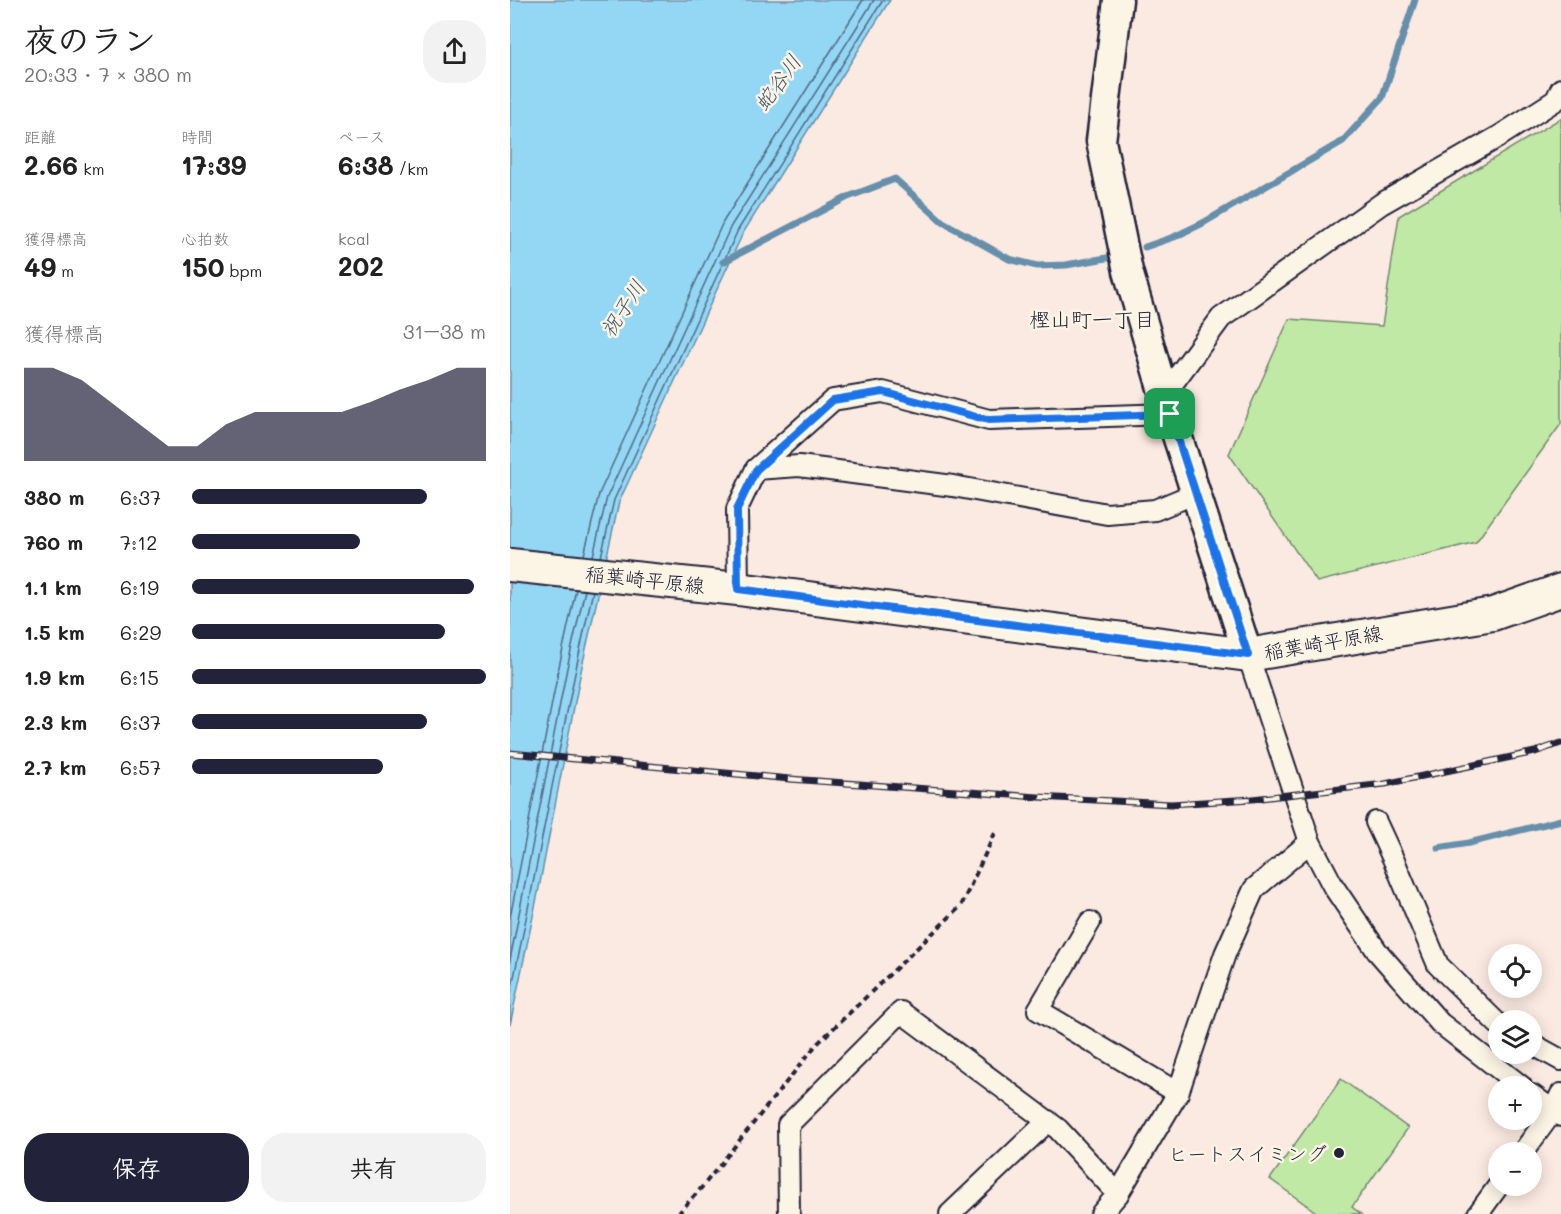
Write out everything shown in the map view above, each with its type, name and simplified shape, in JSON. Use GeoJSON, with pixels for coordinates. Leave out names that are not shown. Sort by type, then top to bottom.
{"type":"FeatureCollection","features":[{"type":"Feature","properties":{"kind":"main road","name":"稲葉崎平原線"},"geometry":{"type":"LineString","coordinates":[[510,565],[750,590],[1248,655],[1493,614],[1561,590]]}},
{"type":"Feature","properties":{"kind":"street"},"geometry":{"type":"LineString","coordinates":[[1119,0],[1101,141],[1128,271],[1167,404],[1310,842],[1333,886],[1377,951],[1440,1023],[1508,1076]]}},
{"type":"Feature","properties":{"kind":"street"},"geometry":{"type":"LineString","coordinates":[[1167,404],[1221,318],[1381,204],[1498,137],[1556,100],[1561,90]]}},
{"type":"Feature","properties":{"kind":"street"},"geometry":{"type":"LineString","coordinates":[[750,590],[737,509],[756,470],[833,400],[883,392],[988,420],[1167,404]]}},
{"type":"Feature","properties":{"kind":"street"},"geometry":{"type":"LineString","coordinates":[[756,470],[799,466],[953,486],[1107,514],[1155,510],[1196,492]]}},
{"type":"Feature","properties":{"kind":"street"},"geometry":{"type":"LineString","coordinates":[[1376,822],[1438,965],[1488,1014]]}},
{"type":"Feature","properties":{"kind":"street"},"geometry":{"type":"LineString","coordinates":[[789,1214],[788,1125],[901,1012],[1058,1129],[1112,1207],[1178,1093],[1225,954],[1254,889],[1310,842]]}},
{"type":"Feature","properties":{"kind":"street"},"geometry":{"type":"LineString","coordinates":[[1090,922],[1038,1010],[1178,1093]]}},
{"type":"Feature","properties":{"kind":"street"},"geometry":{"type":"LineString","coordinates":[[1542,1050],[1561,1060]]}},
{"type":"Feature","properties":{"kind":"street"},"geometry":{"type":"LineString","coordinates":[[1531,1142],[1558,1107],[1542,1100]]}},
{"type":"Feature","properties":{"kind":"street"},"geometry":{"type":"LineString","coordinates":[[950,1214],[1048,1121]]}},
{"type":"Feature","properties":{"kind":"street"},"geometry":{"type":"LineString","coordinates":[[1478,1214],[1491,1196]]}},
{"type":"Feature","properties":{"kind":"path"},"geometry":{"type":"LineString","coordinates":[[678,1214],[816,1046],[961,906],[995,832]]}},
{"type":"Feature","properties":{"kind":"green space"},"geometry":{"type":"Polygon","coordinates":[[[1561,118],[1561,424],[1476,542],[1317,582],[1229,454],[1289,319],[1382,326],[1399,216],[1561,118]]]}},
{"type":"Feature","properties":{"kind":"green space","name":"ヒートスイミング"},"geometry":{"type":"Polygon","coordinates":[[[1341,1079],[1408,1128],[1352,1207],[1361,1214],[1319,1214],[1270,1179],[1341,1079]]]}},
{"type":"Feature","properties":{"kind":"water"},"geometry":{"type":"Polygon","coordinates":[[[510,0],[890,0],[743,233],[619,502],[581,671],[510,1025],[510,0]]]}},
{"type":"Feature","properties":{"kind":"waterway"},"geometry":{"type":"LineString","coordinates":[[1145,247],[1174,237],[1203,223],[1343,141],[1382,98],[1415,0]]}},
{"type":"Feature","properties":{"kind":"waterway"},"geometry":{"type":"LineString","coordinates":[[723,262],[848,197],[895,179],[943,222],[1009,259],[1037,266],[1066,265],[1118,256]]}},
{"type":"Feature","properties":{"kind":"waterway"},"geometry":{"type":"LineString","coordinates":[[1438,848],[1469,843],[1561,820]]}},
{"type":"Feature","properties":{"kind":"railway"},"geometry":{"type":"LineString","coordinates":[[510,753],[790,779],[1171,804],[1252,799],[1385,784],[1535,752],[1561,743]]}},
{"type":"Feature","properties":{"kind":"place","name":"ヒートスイミング"},"geometry":{"type":"Point","coordinates":[1339,1153]}},
{"type":"Feature","properties":{"kind":"district","name":"樫山町一丁目"},"geometry":{"type":"Point","coordinates":[1092,318]}},
{"type":"Feature","properties":{"kind":"route"},"geometry":{"type":"LineString","coordinates":[[883,392],[988,420],[1170,414],[1248,655],[738,589],[737,509],[756,470],[833,400],[883,392]]}},
{"type":"Feature","properties":{"kind":"water label","name":"蛇谷川"},"geometry":{"type":"Point","coordinates":[777,82]}},
{"type":"Feature","properties":{"kind":"water label","name":"祝子川"},"geometry":{"type":"Point","coordinates":[622,308]}}]}
